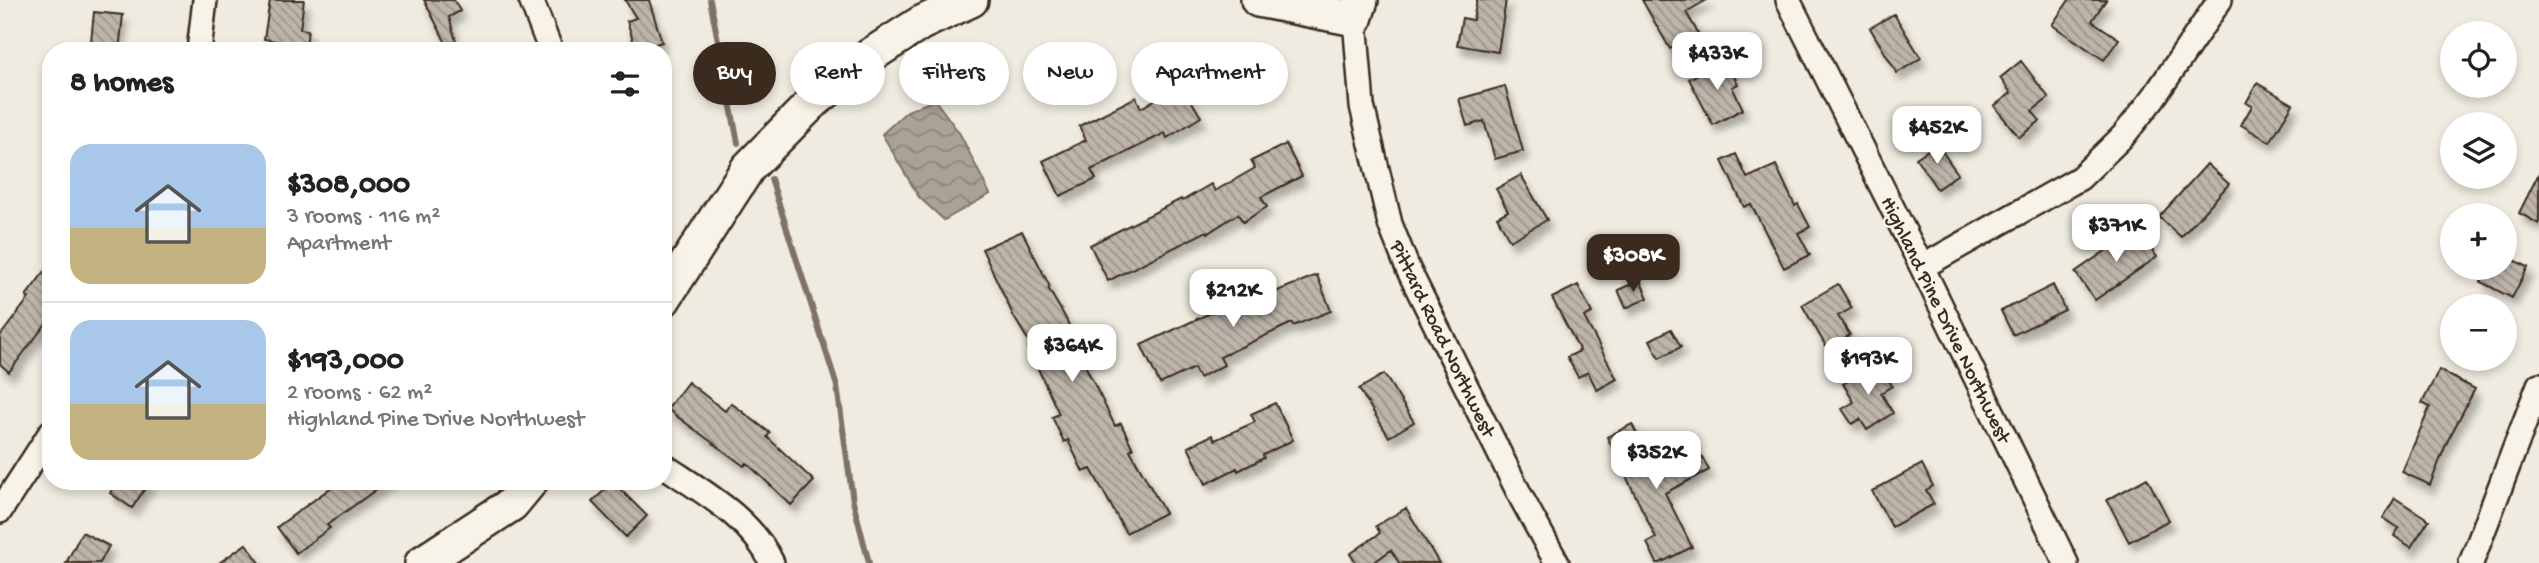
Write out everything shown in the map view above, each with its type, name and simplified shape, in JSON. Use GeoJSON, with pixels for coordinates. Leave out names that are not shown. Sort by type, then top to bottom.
{"type":"FeatureCollection","features":[{"type":"Feature","properties":{"kind":"street"},"geometry":{"type":"LineString","coordinates":[[200,42],[205,0]]}},
{"type":"Feature","properties":{"kind":"street"},"geometry":{"type":"LineString","coordinates":[[531,0],[547,42]]}},
{"type":"Feature","properties":{"kind":"street"},"geometry":{"type":"LineString","coordinates":[[672,286],[748,168],[812,103],[833,83],[881,48],[921,23],[971,0]]}},
{"type":"Feature","properties":{"kind":"street"},"geometry":{"type":"LineString","coordinates":[[1258,0],[1358,9]]}},
{"type":"Feature","properties":{"kind":"street","name":"Highland Pine Drive Northwest"},"geometry":{"type":"LineString","coordinates":[[1788,0],[2066,563]]}},
{"type":"Feature","properties":{"kind":"street"},"geometry":{"type":"LineString","coordinates":[[1922,267],[2080,178],[2132,126],[2220,0]]}},
{"type":"Feature","properties":{"kind":"street","name":"Pittard Road Northwest"},"geometry":{"type":"LineString","coordinates":[[1358,9],[1362,106],[1390,223],[1408,269],[1522,499],[1557,563]]}},
{"type":"Feature","properties":{"kind":"street"},"geometry":{"type":"LineString","coordinates":[[2471,563],[2539,385]]}},
{"type":"Feature","properties":{"kind":"street"},"geometry":{"type":"LineString","coordinates":[[0,511],[42,446]]}},
{"type":"Feature","properties":{"kind":"street"},"geometry":{"type":"LineString","coordinates":[[672,471],[730,511],[766,550],[772,563]]}},
{"type":"Feature","properties":{"kind":"street"},"geometry":{"type":"LineString","coordinates":[[422,563],[512,504],[524,490]]}},
{"type":"Feature","properties":{"kind":"water"},"geometry":{"type":"Polygon","coordinates":[[[922,105],[939,105],[960,134],[990,194],[944,220],[919,197],[882,134],[907,111],[922,105]]]}},
{"type":"Feature","properties":{"kind":"building"},"geometry":{"type":"Polygon","coordinates":[[[270,0],[304,0],[300,29],[308,30],[306,42],[264,39],[270,0]]]}},
{"type":"Feature","properties":{"kind":"building"},"geometry":{"type":"Polygon","coordinates":[[[424,0],[454,0],[460,11],[449,17],[456,42],[445,42],[424,0]]]}},
{"type":"Feature","properties":{"kind":"building"},"geometry":{"type":"Polygon","coordinates":[[[625,0],[649,0],[662,42],[634,42],[627,21],[636,18],[625,0]]]}},
{"type":"Feature","properties":{"kind":"building"},"geometry":{"type":"Polygon","coordinates":[[[1477,0],[1506,0],[1498,52],[1457,45],[1462,18],[1473,20],[1477,0]]]}},
{"type":"Feature","properties":{"kind":"building"},"geometry":{"type":"Polygon","coordinates":[[[1642,0],[1707,0],[1686,12],[1698,33],[1670,49],[1642,0]]]}},
{"type":"Feature","properties":{"kind":"building"},"geometry":{"type":"Polygon","coordinates":[[[2069,0],[2106,0],[2092,21],[2119,39],[2104,60],[2052,25],[2069,0]]]}},
{"type":"Feature","properties":{"kind":"building"},"geometry":{"type":"Polygon","coordinates":[[[94,12],[123,15],[120,42],[91,42],[94,12]]]}},
{"type":"Feature","properties":{"kind":"building"},"geometry":{"type":"Polygon","coordinates":[[[1894,14],[1921,58],[1897,73],[1870,28],[1894,14]]]}},
{"type":"Feature","properties":{"kind":"building"},"geometry":{"type":"Polygon","coordinates":[[[1725,59],[1738,84],[1732,87],[1743,109],[1713,125],[1689,79],[1725,59]]]}},
{"type":"Feature","properties":{"kind":"building"},"geometry":{"type":"Polygon","coordinates":[[[2021,61],[2049,98],[2032,111],[2040,121],[2019,137],[1994,106],[2011,93],[2000,78],[2021,61]]]}},
{"type":"Feature","properties":{"kind":"building"},"geometry":{"type":"Polygon","coordinates":[[[2257,83],[2293,104],[2270,142],[2241,125],[2252,106],[2246,103],[2257,83]]]}},
{"type":"Feature","properties":{"kind":"building"},"geometry":{"type":"Polygon","coordinates":[[[1505,86],[1523,151],[1495,159],[1484,121],[1467,126],[1459,99],[1505,86]]]}},
{"type":"Feature","properties":{"kind":"building"},"geometry":{"type":"Polygon","coordinates":[[[1131,100],[1131,105],[1140,105],[1141,108],[1146,105],[1194,105],[1201,117],[1167,138],[1165,133],[1091,170],[1096,179],[1060,196],[1043,161],[1086,140],[1079,126],[1131,100]]]}},
{"type":"Feature","properties":{"kind":"building"},"geometry":{"type":"Polygon","coordinates":[[[1286,144],[1302,176],[1261,197],[1267,207],[1243,222],[1238,214],[1208,233],[1207,231],[1108,281],[1090,245],[1181,199],[1182,201],[1211,184],[1215,191],[1255,168],[1251,161],[1286,144]]]}},
{"type":"Feature","properties":{"kind":"building"},"geometry":{"type":"Polygon","coordinates":[[[1937,144],[1958,174],[1937,189],[1916,158],[1937,144]]]}},
{"type":"Feature","properties":{"kind":"building"},"geometry":{"type":"Polygon","coordinates":[[[1736,154],[1747,178],[1776,165],[1795,206],[1798,204],[1810,227],[1798,233],[1810,255],[1784,268],[1751,204],[1744,207],[1722,161],[1736,154]]]}},
{"type":"Feature","properties":{"kind":"building"},"geometry":{"type":"Polygon","coordinates":[[[2207,164],[2229,184],[2181,237],[2159,217],[2207,164]]]}},
{"type":"Feature","properties":{"kind":"building"},"geometry":{"type":"Polygon","coordinates":[[[2539,173],[2539,224],[2519,213],[2539,173]]]}},
{"type":"Feature","properties":{"kind":"building"},"geometry":{"type":"Polygon","coordinates":[[[1521,175],[1547,220],[1510,241],[1497,217],[1508,211],[1496,189],[1521,175]]]}},
{"type":"Feature","properties":{"kind":"building"},"geometry":{"type":"Polygon","coordinates":[[[2137,229],[2157,257],[2095,300],[2075,272],[2137,229]]]}},
{"type":"Feature","properties":{"kind":"building"},"geometry":{"type":"Polygon","coordinates":[[[1022,231],[1115,426],[1121,423],[1133,449],[1130,450],[1165,513],[1126,533],[1091,469],[1083,472],[1068,440],[1064,442],[1052,417],[1059,414],[1028,347],[1031,345],[1014,317],[982,249],[1022,231]]]}},
{"type":"Feature","properties":{"kind":"building"},"geometry":{"type":"Polygon","coordinates":[[[2517,262],[2528,267],[2514,294],[2504,294],[2481,282],[2517,280],[2517,262]]]}},
{"type":"Feature","properties":{"kind":"building"},"geometry":{"type":"Polygon","coordinates":[[[42,275],[42,329],[9,372],[0,364],[0,336],[29,298],[26,296],[42,275]]]}},
{"type":"Feature","properties":{"kind":"building"},"geometry":{"type":"Polygon","coordinates":[[[1317,275],[1331,311],[1293,326],[1292,323],[1220,357],[1224,365],[1199,378],[1194,368],[1160,384],[1141,345],[1266,287],[1270,294],[1317,275]]]}},
{"type":"Feature","properties":{"kind":"building"},"geometry":{"type":"Polygon","coordinates":[[[1640,280],[1648,298],[1626,308],[1618,290],[1640,280]]]}},
{"type":"Feature","properties":{"kind":"building"},"geometry":{"type":"Polygon","coordinates":[[[1838,284],[1852,308],[1838,316],[1850,335],[1827,348],[1802,305],[1838,284]]]}},
{"type":"Feature","properties":{"kind":"building"},"geometry":{"type":"Polygon","coordinates":[[[1578,285],[1592,313],[1584,317],[1617,379],[1597,390],[1588,372],[1578,377],[1567,357],[1580,351],[1552,298],[1578,285]]]}},
{"type":"Feature","properties":{"kind":"building"},"geometry":{"type":"Polygon","coordinates":[[[2053,285],[2065,310],[2013,335],[2001,311],[2053,285]]]}},
{"type":"Feature","properties":{"kind":"building"},"geometry":{"type":"Polygon","coordinates":[[[1671,329],[1681,347],[1659,358],[1650,340],[1671,329]]]}},
{"type":"Feature","properties":{"kind":"building"},"geometry":{"type":"Polygon","coordinates":[[[1878,363],[1892,386],[1881,393],[1893,413],[1867,430],[1860,419],[1852,424],[1842,409],[1854,402],[1843,384],[1878,363]]]}},
{"type":"Feature","properties":{"kind":"building"},"geometry":{"type":"Polygon","coordinates":[[[2439,370],[2475,389],[2447,442],[2430,485],[2402,472],[2430,407],[2422,403],[2439,370]]]}},
{"type":"Feature","properties":{"kind":"building"},"geometry":{"type":"Polygon","coordinates":[[[1384,374],[1414,422],[1389,437],[1359,389],[1384,374]]]}},
{"type":"Feature","properties":{"kind":"building"},"geometry":{"type":"Polygon","coordinates":[[[688,382],[725,411],[731,403],[770,433],[767,437],[814,481],[791,505],[747,463],[744,466],[672,413],[672,403],[688,382]]]}},
{"type":"Feature","properties":{"kind":"building"},"geometry":{"type":"Polygon","coordinates":[[[1275,403],[1293,440],[1263,455],[1264,458],[1206,484],[1188,447],[1212,435],[1215,440],[1255,422],[1251,414],[1275,403]]]}},
{"type":"Feature","properties":{"kind":"building"},"geometry":{"type":"Polygon","coordinates":[[[1632,424],[1656,473],[1699,451],[1709,470],[1665,493],[1692,547],[1660,563],[1657,563],[1647,543],[1656,538],[1607,437],[1632,424]]]}},
{"type":"Feature","properties":{"kind":"building"},"geometry":{"type":"Polygon","coordinates":[[[1922,464],[1933,486],[1926,490],[1934,504],[1892,527],[1872,491],[1922,464]]]}},
{"type":"Feature","properties":{"kind":"building"},"geometry":{"type":"Polygon","coordinates":[[[2147,478],[2169,520],[2129,542],[2107,500],[2147,478]]]}},
{"type":"Feature","properties":{"kind":"building"},"geometry":{"type":"Polygon","coordinates":[[[112,490],[144,490],[132,508],[110,493],[112,490]]]}},
{"type":"Feature","properties":{"kind":"building"},"geometry":{"type":"Polygon","coordinates":[[[328,490],[376,490],[327,525],[330,528],[296,553],[277,527],[328,490]]]}},
{"type":"Feature","properties":{"kind":"building"},"geometry":{"type":"Polygon","coordinates":[[[605,490],[621,490],[647,516],[626,537],[592,502],[605,490]]]}},
{"type":"Feature","properties":{"kind":"building"},"geometry":{"type":"Polygon","coordinates":[[[2395,498],[2429,520],[2411,547],[2394,536],[2399,528],[2383,518],[2395,498]]]}},
{"type":"Feature","properties":{"kind":"building"},"geometry":{"type":"Polygon","coordinates":[[[1406,508],[1439,563],[1399,563],[1391,550],[1373,563],[1356,563],[1350,554],[1380,533],[1376,526],[1406,508]]]}},
{"type":"Feature","properties":{"kind":"building"},"geometry":{"type":"Polygon","coordinates":[[[82,532],[109,546],[100,563],[66,563],[82,532]]]}},
{"type":"Feature","properties":{"kind":"building"},"geometry":{"type":"Polygon","coordinates":[[[246,544],[260,563],[219,563],[246,544]]]}},
{"type":"Feature","properties":{"kind":"waterway"},"geometry":{"type":"LineString","coordinates":[[710,0],[738,143]]}},
{"type":"Feature","properties":{"kind":"waterway"},"geometry":{"type":"LineString","coordinates":[[771,179],[837,386],[853,501],[869,563]]}}]}
